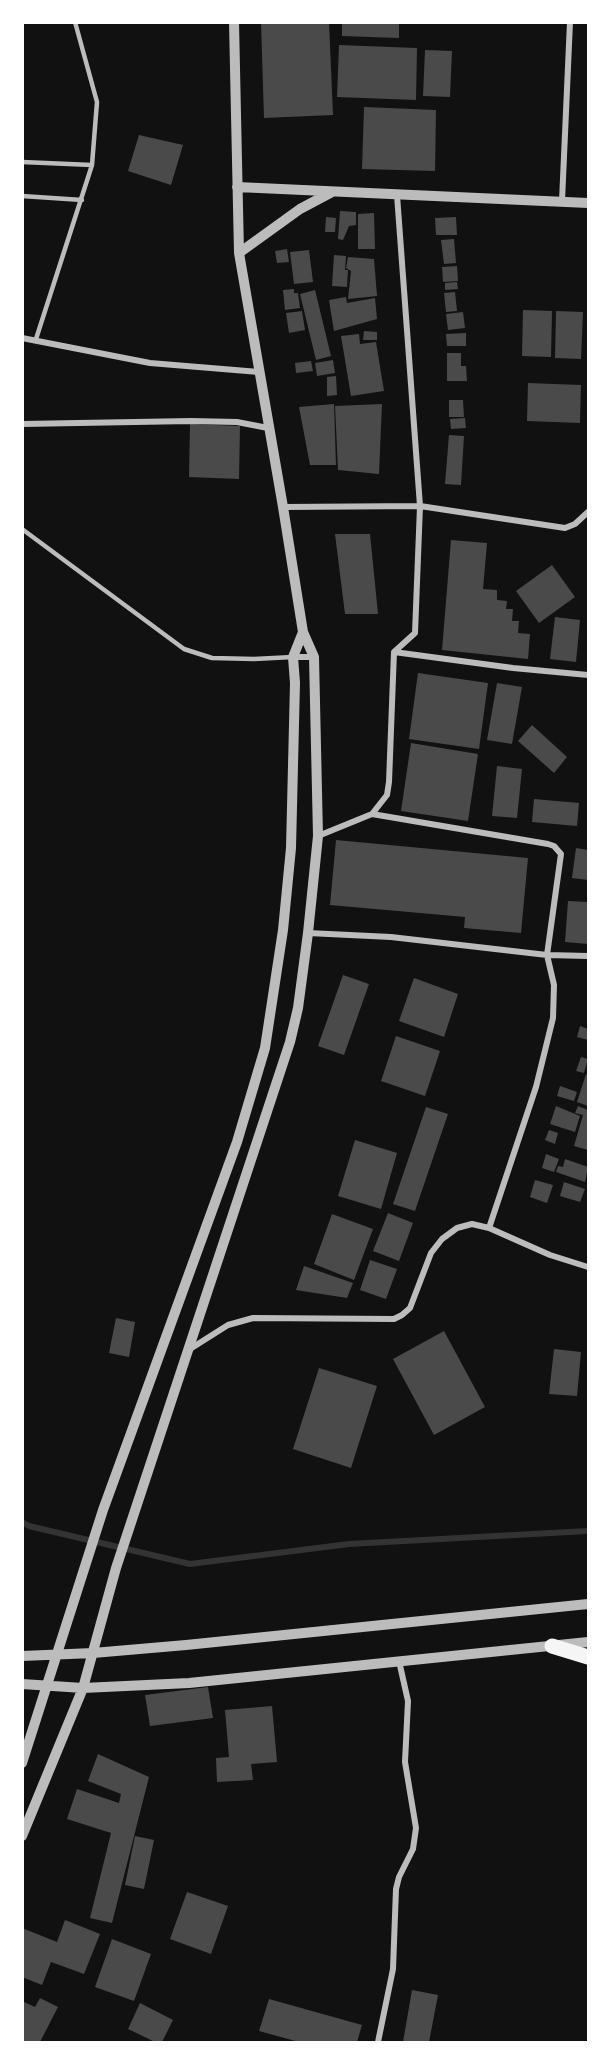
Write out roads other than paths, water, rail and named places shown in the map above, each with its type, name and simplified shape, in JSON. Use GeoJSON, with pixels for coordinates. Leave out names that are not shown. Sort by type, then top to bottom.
{"type":"FeatureCollection","features":[{"type":"Feature","properties":{"kind":"main road"},"geometry":{"type":"LineString","coordinates":[[552,1646],[588,1657]]}},
{"type":"Feature","properties":{"kind":"street"},"geometry":{"type":"LineString","coordinates":[[22,1836],[83,1688],[116,1568],[290,1042],[308,933],[318,836],[314,657],[303,632],[239,253],[234,22]]}},
{"type":"Feature","properties":{"kind":"street"},"geometry":{"type":"LineString","coordinates":[[562,201],[570,22]]}},
{"type":"Feature","properties":{"kind":"street"},"geometry":{"type":"LineString","coordinates":[[237,188],[562,201],[588,204]]}},
{"type":"Feature","properties":{"kind":"street"},"geometry":{"type":"LineString","coordinates":[[239,253],[300,209],[334,191]]}},
{"type":"Feature","properties":{"kind":"street"},"geometry":{"type":"LineString","coordinates":[[318,836],[372,814],[387,795],[394,652],[415,633],[420,506],[397,195]]}},
{"type":"Feature","properties":{"kind":"street"},"geometry":{"type":"LineString","coordinates":[[22,338],[150,363],[260,372]]}},
{"type":"Feature","properties":{"kind":"street"},"geometry":{"type":"LineString","coordinates":[[22,424],[237,422],[268,428]]}},
{"type":"Feature","properties":{"kind":"street"},"geometry":{"type":"LineString","coordinates":[[283,507],[420,506],[565,528],[575,524],[588,512]]}},
{"type":"Feature","properties":{"kind":"street"},"geometry":{"type":"LineString","coordinates":[[22,1763],[103,1510],[237,1142],[265,1048],[280,951],[291,848],[295,683],[293,657],[303,632]]}},
{"type":"Feature","properties":{"kind":"street"},"geometry":{"type":"LineString","coordinates":[[394,652],[513,668],[588,675]]}},
{"type":"Feature","properties":{"kind":"street"},"geometry":{"type":"LineString","coordinates":[[293,657],[314,657]]}},
{"type":"Feature","properties":{"kind":"street"},"geometry":{"type":"LineString","coordinates":[[372,814],[554,846],[561,854],[547,955],[554,986],[553,1018],[536,1087],[489,1228]]}},
{"type":"Feature","properties":{"kind":"street"},"geometry":{"type":"LineString","coordinates":[[308,933],[391,937],[547,955],[588,956]]}},
{"type":"Feature","properties":{"kind":"street"},"geometry":{"type":"LineString","coordinates":[[190,1350],[228,1325],[253,1318],[394,1319],[410,1308],[431,1253],[442,1239],[457,1228],[472,1224],[489,1228],[550,1255],[588,1267]]}},
{"type":"Feature","properties":{"kind":"street"},"geometry":{"type":"LineString","coordinates":[[22,1656],[93,1653],[588,1604]]}},
{"type":"Feature","properties":{"kind":"street"},"geometry":{"type":"LineString","coordinates":[[22,1684],[83,1688],[189,1683],[588,1642]]}},
{"type":"Feature","properties":{"kind":"street"},"geometry":{"type":"LineString","coordinates":[[378,2043],[393,1969],[396,1889],[412,1849],[416,1828],[405,1762],[408,1701],[399,1661]]}},
{"type":"Feature","properties":{"kind":"lane"},"geometry":{"type":"LineString","coordinates":[[36,339],[92,165],[97,102],[75,22]]}},
{"type":"Feature","properties":{"kind":"lane"},"geometry":{"type":"LineString","coordinates":[[22,162],[92,165]]}},
{"type":"Feature","properties":{"kind":"lane"},"geometry":{"type":"LineString","coordinates":[[22,196],[82,200]]}},
{"type":"Feature","properties":{"kind":"lane"},"geometry":{"type":"LineString","coordinates":[[22,529],[184,648],[212,658],[293,657]]}},
{"type":"Feature","properties":{"kind":"waterway"},"geometry":{"type":"LineString","coordinates":[[22,1522],[29,1526],[190,1564],[349,1544],[588,1531]]}}]}
